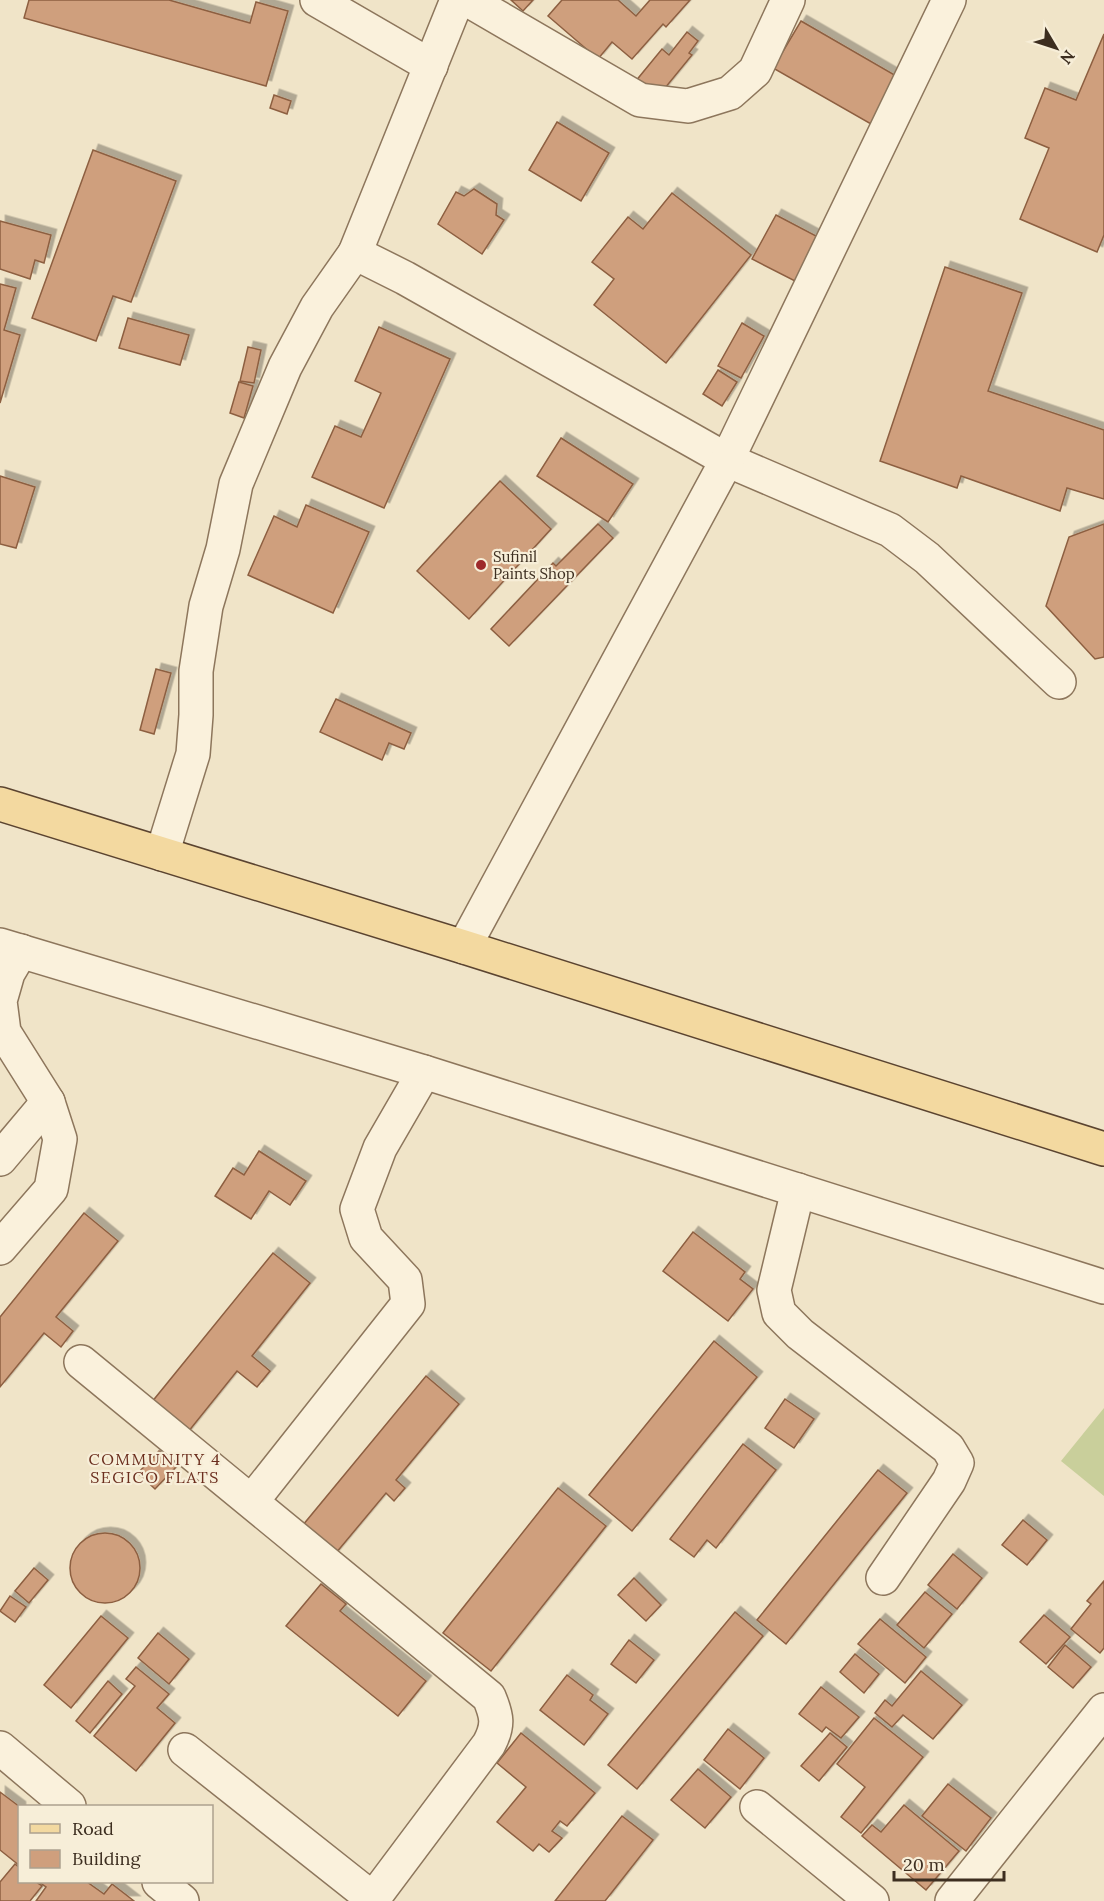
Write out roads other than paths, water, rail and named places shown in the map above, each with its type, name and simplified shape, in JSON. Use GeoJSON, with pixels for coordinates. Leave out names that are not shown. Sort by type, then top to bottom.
{"type":"FeatureCollection","features":[{"type":"Feature","properties":{"kind":"main road"},"geometry":{"type":"LineString","coordinates":[[0,804],[464,947],[1104,1149]]}},
{"type":"Feature","properties":{"kind":"street"},"geometry":{"type":"LineString","coordinates":[[317,0],[431,66]]}},
{"type":"Feature","properties":{"kind":"street"},"geometry":{"type":"LineString","coordinates":[[162,854],[193,754],[196,671],[206,606],[223,549],[236,484],[285,367],[317,307],[355,253],[457,0]]}},
{"type":"Feature","properties":{"kind":"street"},"geometry":{"type":"LineString","coordinates":[[468,0],[640,100],[688,106],[730,93],[755,71],[788,0]]}},
{"type":"Feature","properties":{"kind":"street"},"geometry":{"type":"LineString","coordinates":[[464,947],[728,460],[949,0]]}},
{"type":"Feature","properties":{"kind":"street"},"geometry":{"type":"LineString","coordinates":[[355,253],[405,278],[728,460],[890,530],[927,558],[1059,682]]}},
{"type":"Feature","properties":{"kind":"street"},"geometry":{"type":"LineString","coordinates":[[0,1248],[51,1189],[60,1139],[48,1102],[4,1032],[0,1001],[8,973],[10,948],[424,1072],[1104,1287]]}},
{"type":"Feature","properties":{"kind":"street"},"geometry":{"type":"LineString","coordinates":[[252,1501],[408,1304],[405,1280],[366,1238],[357,1209],[380,1148],[424,1072]]}},
{"type":"Feature","properties":{"kind":"street"},"geometry":{"type":"LineString","coordinates":[[0,1159],[48,1102]]}},
{"type":"Feature","properties":{"kind":"street"},"geometry":{"type":"LineString","coordinates":[[798,1190],[774,1290],[779,1313],[800,1334],[948,1448],[957,1463],[949,1481],[883,1578]]}},
{"type":"Feature","properties":{"kind":"street"},"geometry":{"type":"LineString","coordinates":[[81,1362],[489,1697],[495,1711],[497,1730],[489,1744],[372,1900],[185,1750]]}},
{"type":"Feature","properties":{"kind":"street"},"geometry":{"type":"LineString","coordinates":[[952,1901],[1104,1710]]}},
{"type":"Feature","properties":{"kind":"street"},"geometry":{"type":"LineString","coordinates":[[0,1748],[68,1805]]}},
{"type":"Feature","properties":{"kind":"street"},"geometry":{"type":"LineString","coordinates":[[757,1808],[872,1901]]}},
{"type":"Feature","properties":{"kind":"street"},"geometry":{"type":"LineString","coordinates":[[161,1883],[182,1901]]}},
{"type":"Feature","properties":{"kind":"place","name":"Sufinil Paints Shop"},"geometry":{"type":"Point","coordinates":[481,565]}},
{"type":"Feature","properties":{"kind":"district","name":"COMMUNITY 4 SEGICO FLATS"},"geometry":{"type":"Point","coordinates":[155,1468]}}]}
